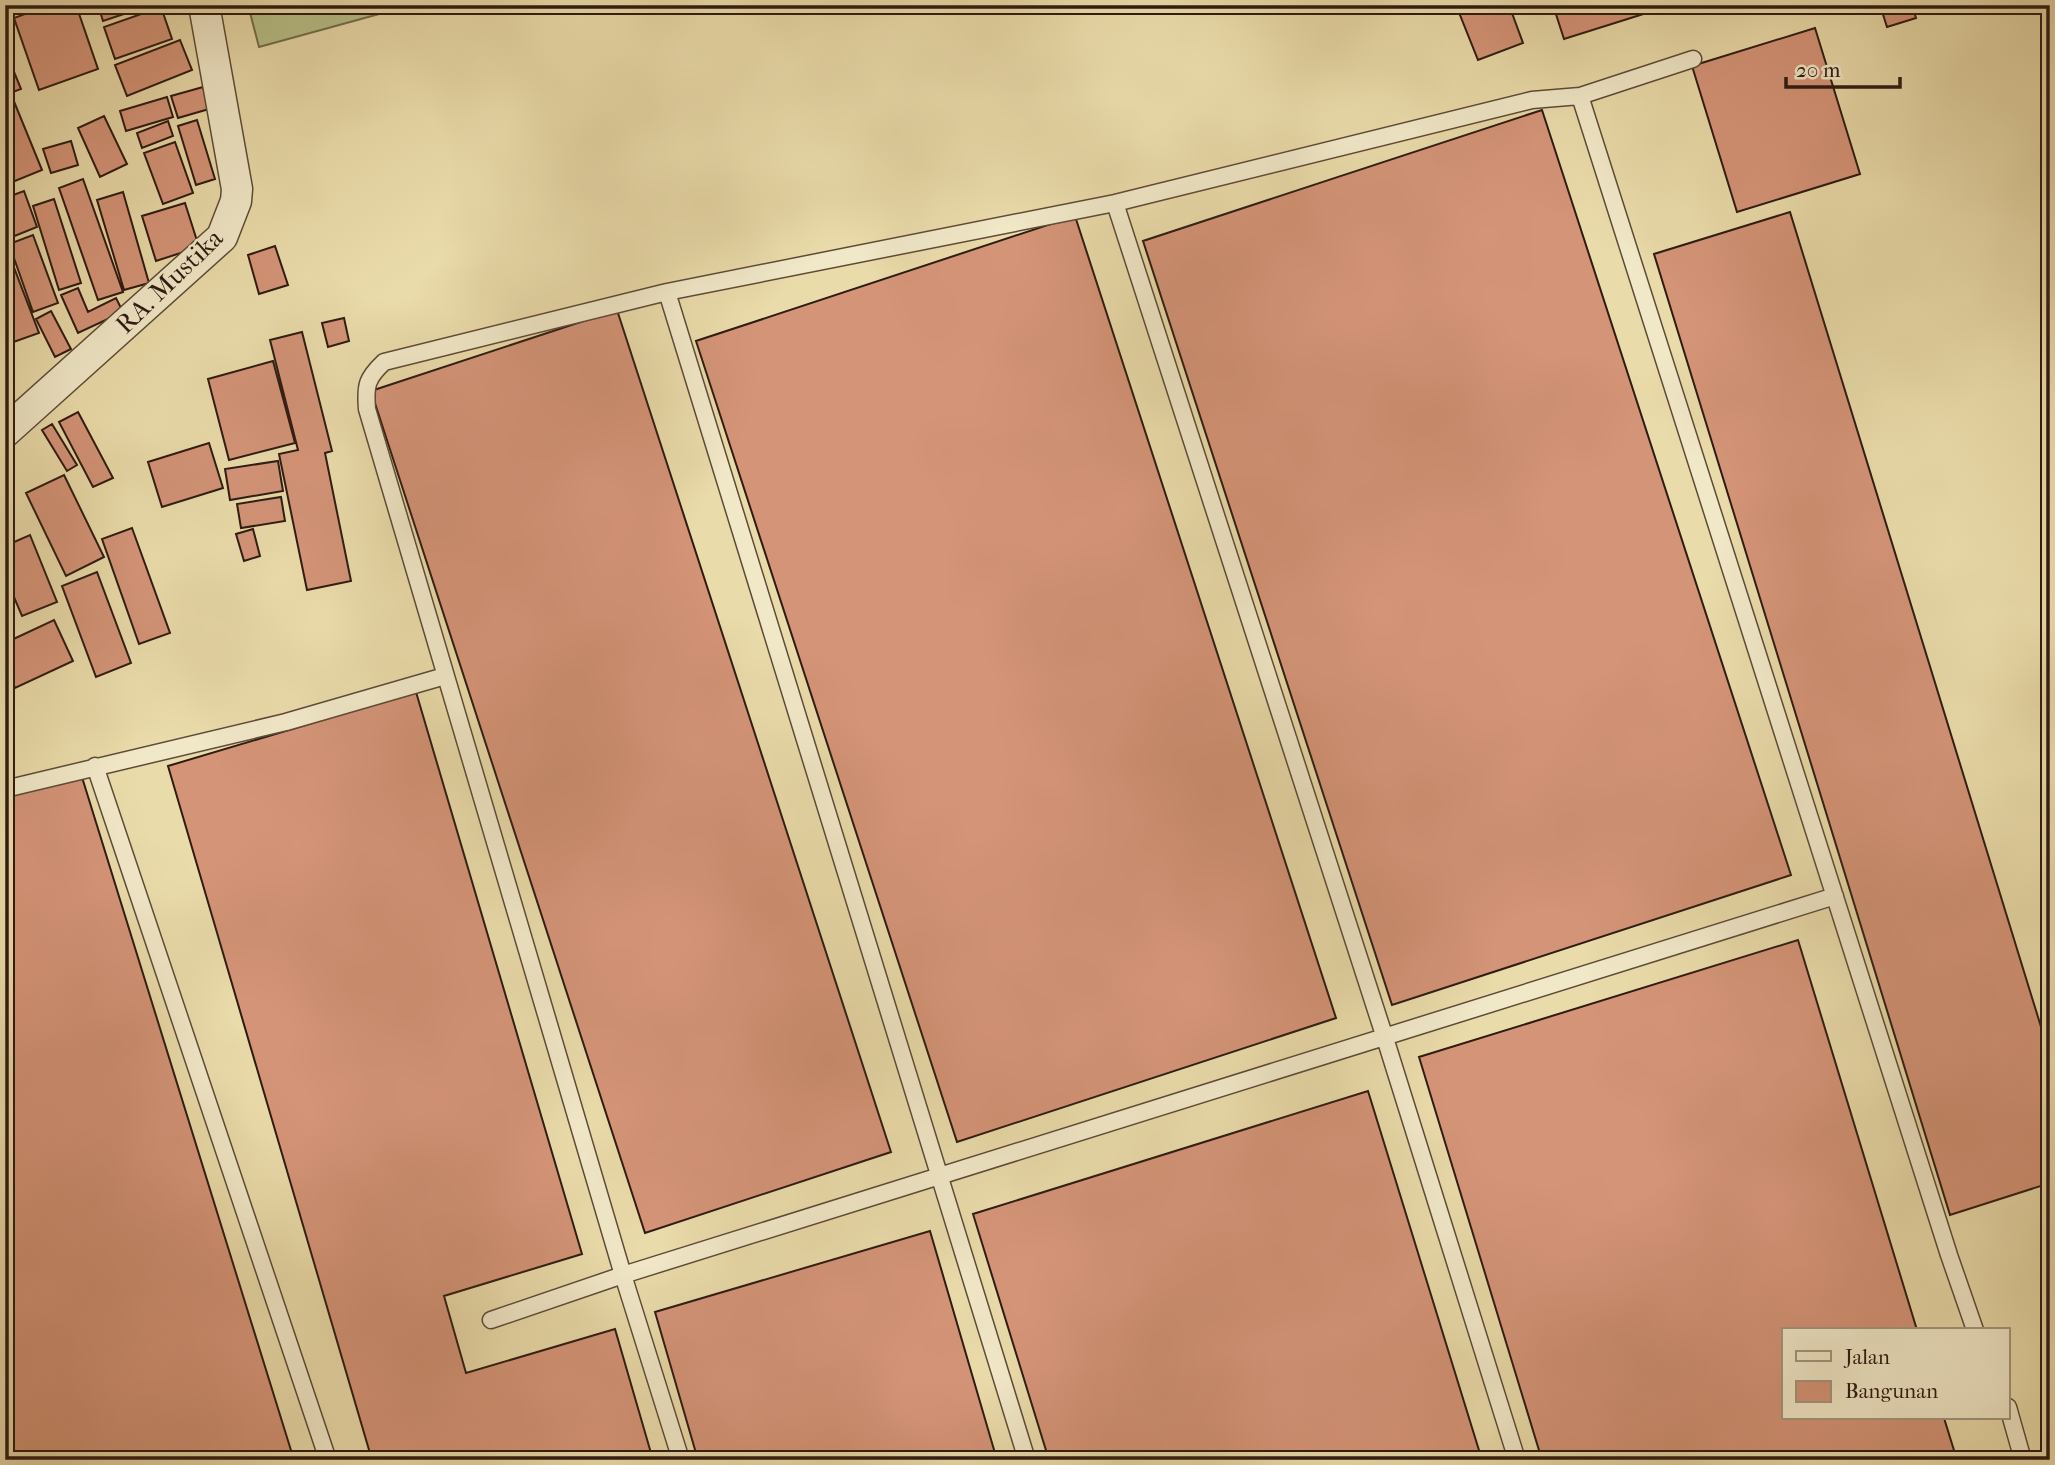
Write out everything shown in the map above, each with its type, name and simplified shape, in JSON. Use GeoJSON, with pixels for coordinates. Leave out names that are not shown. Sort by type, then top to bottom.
{"type":"FeatureCollection","features":[{"type":"Feature","properties":{"kind":"street","name":"RA. Mustika"},"geometry":{"type":"LineString","coordinates":[[5,432],[222,237],[236,201],[237,189],[204,5]]}},
{"type":"Feature","properties":{"kind":"lane"},"geometry":{"type":"LineString","coordinates":[[681,1460],[367,409],[366,391],[369,378],[384,362],[667,292],[1115,203],[1531,100],[1580,96],[1693,59]]}},
{"type":"Feature","properties":{"kind":"lane"},"geometry":{"type":"LineString","coordinates":[[1580,96],[1974,1328]]}},
{"type":"Feature","properties":{"kind":"lane"},"geometry":{"type":"LineString","coordinates":[[1115,203],[1385,1038],[1517,1460]]}},
{"type":"Feature","properties":{"kind":"lane"},"geometry":{"type":"LineString","coordinates":[[667,292],[1027,1460]]}},
{"type":"Feature","properties":{"kind":"lane"},"geometry":{"type":"LineString","coordinates":[[5,789],[286,722],[445,676]]}},
{"type":"Feature","properties":{"kind":"lane"},"geometry":{"type":"LineString","coordinates":[[94,766],[328,1460]]}},
{"type":"Feature","properties":{"kind":"lane"},"geometry":{"type":"LineString","coordinates":[[491,1320],[624,1275],[1835,896]]}},
{"type":"Feature","properties":{"kind":"lane"},"geometry":{"type":"LineString","coordinates":[[2010,1414],[2023,1460]]}},
{"type":"Feature","properties":{"kind":"path"},"geometry":{"type":"LineString","coordinates":[[2049,5],[2041,40],[2050,97]]}},
{"type":"Feature","properties":{"kind":"green space"},"geometry":{"type":"Polygon","coordinates":[[[248,5],[412,5],[259,47],[248,5]]]}},
{"type":"Feature","properties":{"kind":"building"},"geometry":{"type":"Polygon","coordinates":[[[49,5],[76,5],[98,69],[39,90],[14,18],[49,5]]]}},
{"type":"Feature","properties":{"kind":"building"},"geometry":{"type":"Polygon","coordinates":[[[98,5],[151,5],[103,21],[98,5]]]}},
{"type":"Feature","properties":{"kind":"building"},"geometry":{"type":"Polygon","coordinates":[[[1456,5],[1509,5],[1523,43],[1478,60],[1456,5]]]}},
{"type":"Feature","properties":{"kind":"building"},"geometry":{"type":"Polygon","coordinates":[[[1553,5],[1672,5],[1564,39],[1553,5]]]}},
{"type":"Feature","properties":{"kind":"building"},"geometry":{"type":"Polygon","coordinates":[[[1880,5],[1912,5],[1916,18],[1887,27],[1880,5]]]}},
{"type":"Feature","properties":{"kind":"building"},"geometry":{"type":"Polygon","coordinates":[[[161,7],[172,39],[115,59],[104,27],[161,7]]]}},
{"type":"Feature","properties":{"kind":"building"},"geometry":{"type":"Polygon","coordinates":[[[1815,28],[1860,174],[1737,212],[1692,66],[1815,28]]]}},
{"type":"Feature","properties":{"kind":"building"},"geometry":{"type":"Polygon","coordinates":[[[180,40],[192,70],[127,96],[115,65],[180,40]]]}},
{"type":"Feature","properties":{"kind":"building"},"geometry":{"type":"Polygon","coordinates":[[[12,67],[21,89],[5,95],[5,69],[12,67]]]}},
{"type":"Feature","properties":{"kind":"building"},"geometry":{"type":"Polygon","coordinates":[[[203,87],[209,109],[178,118],[171,96],[203,87]]]}},
{"type":"Feature","properties":{"kind":"building"},"geometry":{"type":"Polygon","coordinates":[[[167,97],[173,117],[126,131],[120,111],[167,97]]]}},
{"type":"Feature","properties":{"kind":"building"},"geometry":{"type":"Polygon","coordinates":[[[13,99],[42,170],[5,185],[5,102],[13,99]]]}},
{"type":"Feature","properties":{"kind":"building"},"geometry":{"type":"Polygon","coordinates":[[[1542,110],[1791,875],[1392,1005],[1143,241],[1542,110]]]}},
{"type":"Feature","properties":{"kind":"building"},"geometry":{"type":"Polygon","coordinates":[[[104,116],[127,164],[100,177],[78,128],[104,116]]]}},
{"type":"Feature","properties":{"kind":"building"},"geometry":{"type":"Polygon","coordinates":[[[197,120],[215,179],[196,185],[178,126],[197,120]]]}},
{"type":"Feature","properties":{"kind":"building"},"geometry":{"type":"Polygon","coordinates":[[[168,121],[173,136],[142,148],[137,133],[168,121]]]}},
{"type":"Feature","properties":{"kind":"building"},"geometry":{"type":"Polygon","coordinates":[[[71,141],[78,165],[51,173],[43,149],[71,141]]]}},
{"type":"Feature","properties":{"kind":"building"},"geometry":{"type":"Polygon","coordinates":[[[175,142],[193,193],[163,204],[144,153],[175,142]]]}},
{"type":"Feature","properties":{"kind":"building"},"geometry":{"type":"Polygon","coordinates":[[[83,179],[123,292],[98,300],[59,188],[83,179]]]}},
{"type":"Feature","properties":{"kind":"building"},"geometry":{"type":"Polygon","coordinates":[[[24,191],[37,227],[7,239],[5,198],[24,191]]]}},
{"type":"Feature","properties":{"kind":"building"},"geometry":{"type":"Polygon","coordinates":[[[123,192],[149,283],[124,290],[97,200],[123,192]]]}},
{"type":"Feature","properties":{"kind":"building"},"geometry":{"type":"Polygon","coordinates":[[[54,199],[81,283],[59,290],[33,206],[54,199]]]}},
{"type":"Feature","properties":{"kind":"building"},"geometry":{"type":"Polygon","coordinates":[[[185,203],[199,247],[156,261],[142,216],[185,203]]]}},
{"type":"Feature","properties":{"kind":"building"},"geometry":{"type":"Polygon","coordinates":[[[1790,212],[2050,1056],[2050,1183],[1950,1215],[1654,254],[1790,212]]]}},
{"type":"Feature","properties":{"kind":"building"},"geometry":{"type":"Polygon","coordinates":[[[1075,216],[1336,1018],[957,1142],[696,341],[1075,216]]]}},
{"type":"Feature","properties":{"kind":"building"},"geometry":{"type":"Polygon","coordinates":[[[33,235],[58,303],[33,312],[9,244],[33,235]]]}},
{"type":"Feature","properties":{"kind":"building"},"geometry":{"type":"Polygon","coordinates":[[[5,244],[39,333],[5,345],[5,244]]]}},
{"type":"Feature","properties":{"kind":"building"},"geometry":{"type":"Polygon","coordinates":[[[275,246],[288,285],[259,294],[248,255],[275,246]]]}},
{"type":"Feature","properties":{"kind":"building"},"geometry":{"type":"Polygon","coordinates":[[[78,288],[88,312],[116,298],[123,312],[78,333],[61,295],[78,288]]]}},
{"type":"Feature","properties":{"kind":"building"},"geometry":{"type":"Polygon","coordinates":[[[617,310],[891,1152],[645,1233],[371,391],[617,310]]]}},
{"type":"Feature","properties":{"kind":"building"},"geometry":{"type":"Polygon","coordinates":[[[51,311],[71,349],[55,357],[36,319],[51,311]]]}},
{"type":"Feature","properties":{"kind":"building"},"geometry":{"type":"Polygon","coordinates":[[[344,318],[349,341],[328,347],[322,323],[344,318]]]}},
{"type":"Feature","properties":{"kind":"building"},"geometry":{"type":"Polygon","coordinates":[[[302,332],[332,451],[325,453],[351,581],[307,590],[279,454],[298,450],[270,340],[302,332]]]}},
{"type":"Feature","properties":{"kind":"building"},"geometry":{"type":"Polygon","coordinates":[[[273,361],[295,443],[229,460],[208,379],[273,361]]]}},
{"type":"Feature","properties":{"kind":"building"},"geometry":{"type":"Polygon","coordinates":[[[78,412],[113,478],[93,487],[59,422],[78,412]]]}},
{"type":"Feature","properties":{"kind":"building"},"geometry":{"type":"Polygon","coordinates":[[[52,424],[77,465],[67,471],[42,430],[52,424]]]}},
{"type":"Feature","properties":{"kind":"building"},"geometry":{"type":"Polygon","coordinates":[[[209,443],[223,488],[162,507],[148,462],[209,443]]]}},
{"type":"Feature","properties":{"kind":"building"},"geometry":{"type":"Polygon","coordinates":[[[278,461],[283,491],[230,500],[225,469],[278,461]]]}},
{"type":"Feature","properties":{"kind":"building"},"geometry":{"type":"Polygon","coordinates":[[[64,475],[104,557],[66,576],[26,493],[64,475]]]}},
{"type":"Feature","properties":{"kind":"building"},"geometry":{"type":"Polygon","coordinates":[[[281,497],[285,521],[241,528],[237,504],[281,497]]]}},
{"type":"Feature","properties":{"kind":"building"},"geometry":{"type":"Polygon","coordinates":[[[132,528],[170,633],[139,644],[102,539],[132,528]]]}},
{"type":"Feature","properties":{"kind":"building"},"geometry":{"type":"Polygon","coordinates":[[[253,529],[260,556],[244,561],[236,534],[253,529]]]}},
{"type":"Feature","properties":{"kind":"building"},"geometry":{"type":"Polygon","coordinates":[[[30,535],[57,602],[22,616],[5,576],[5,546],[30,535]]]}},
{"type":"Feature","properties":{"kind":"building"},"geometry":{"type":"Polygon","coordinates":[[[97,572],[131,663],[96,677],[62,586],[97,572]]]}},
{"type":"Feature","properties":{"kind":"building"},"geometry":{"type":"Polygon","coordinates":[[[54,620],[73,661],[15,688],[5,668],[5,643],[54,620]]]}},
{"type":"Feature","properties":{"kind":"building"},"geometry":{"type":"Polygon","coordinates":[[[416,692],[582,1254],[444,1296],[466,1373],[615,1329],[653,1460],[372,1460],[168,766],[416,692]]]}},
{"type":"Feature","properties":{"kind":"building"},"geometry":{"type":"Polygon","coordinates":[[[81,774],[294,1460],[5,1460],[5,795],[81,774]]]}},
{"type":"Feature","properties":{"kind":"building"},"geometry":{"type":"Polygon","coordinates":[[[1798,940],[1916,1328],[1782,1328],[1782,1420],[1945,1420],[1957,1460],[1542,1460],[1419,1057],[1798,940]]]}},
{"type":"Feature","properties":{"kind":"building"},"geometry":{"type":"Polygon","coordinates":[[[1368,1091],[1482,1460],[1049,1460],[973,1214],[1368,1091]]]}},
{"type":"Feature","properties":{"kind":"building"},"geometry":{"type":"Polygon","coordinates":[[[930,1231],[997,1460],[698,1460],[655,1312],[930,1231]]]}}]}
